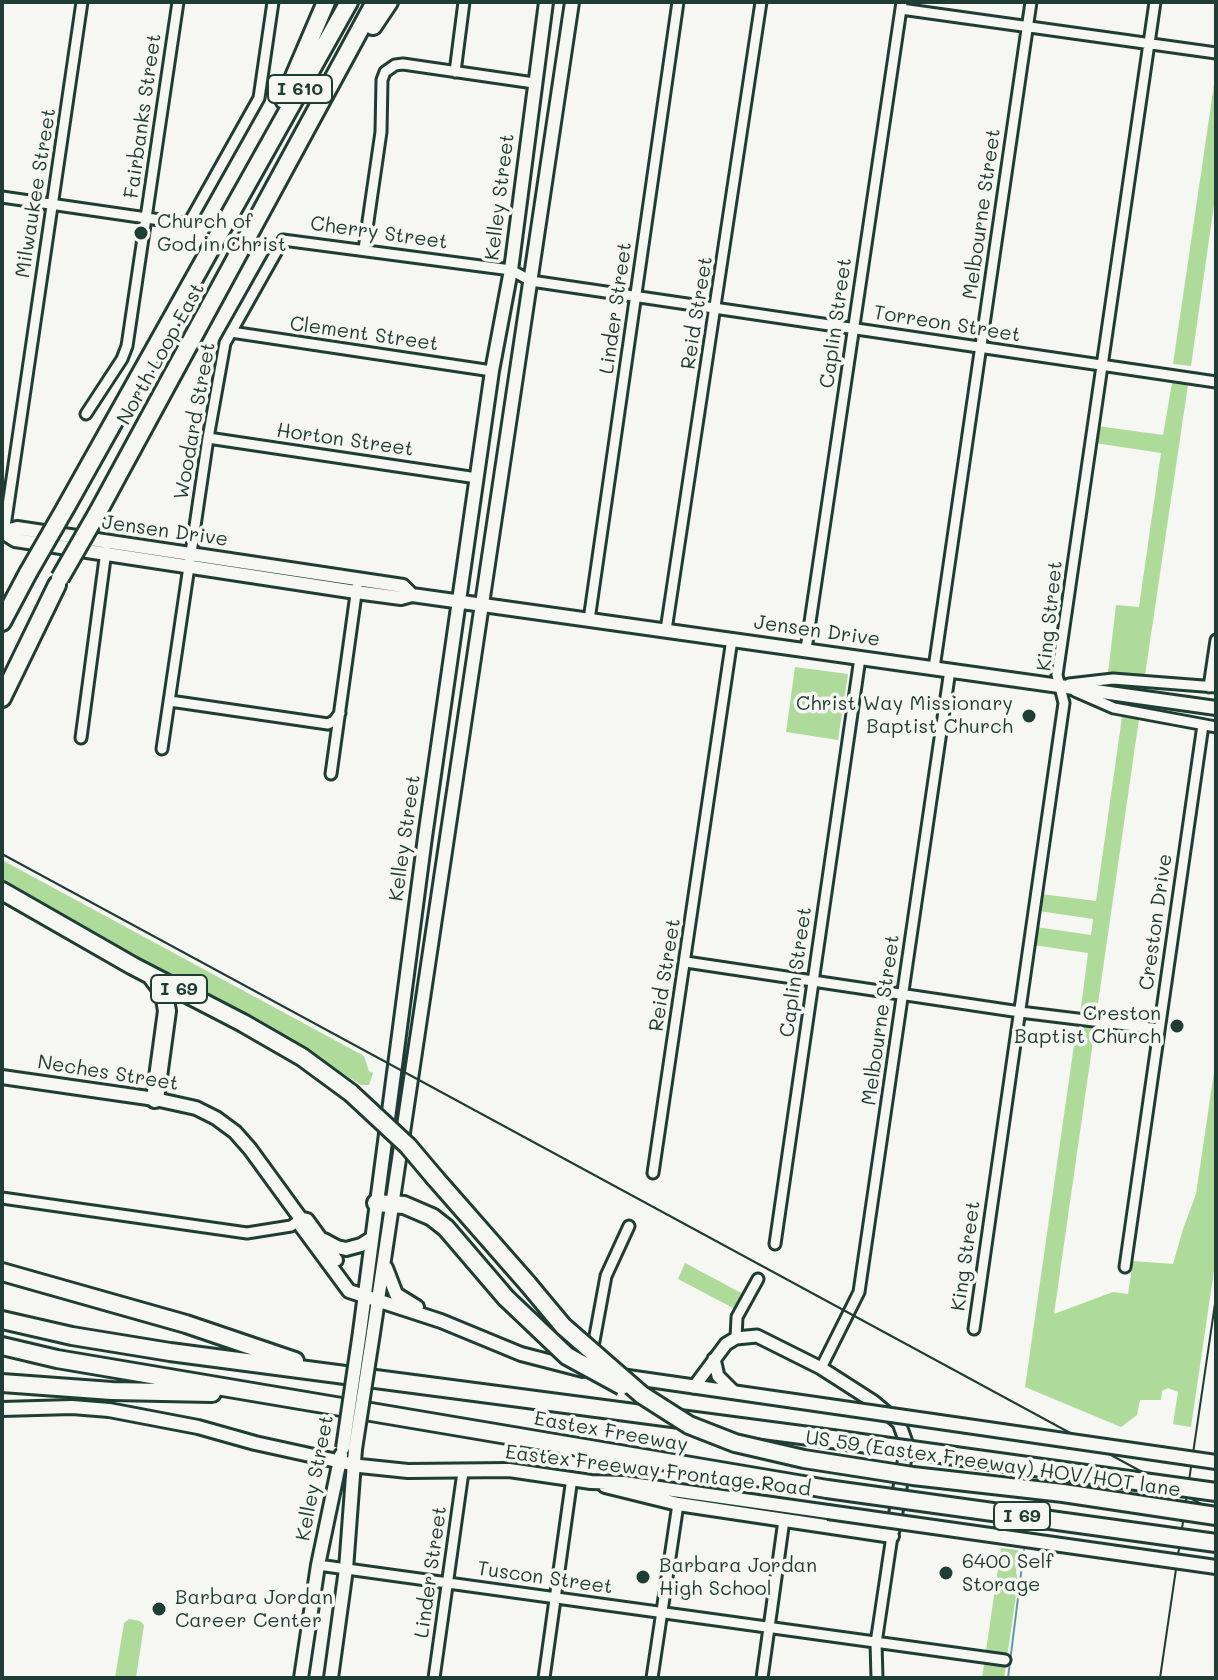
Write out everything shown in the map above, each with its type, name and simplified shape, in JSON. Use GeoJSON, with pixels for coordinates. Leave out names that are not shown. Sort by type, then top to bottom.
{"type":"FeatureCollection","features":[{"type":"Feature","properties":{"kind":"highway"},"geometry":{"type":"LineString","coordinates":[[251,177],[326,2]]}},
{"type":"Feature","properties":{"kind":"highway","name":"North Loop East"},"geometry":{"type":"LineString","coordinates":[[2,622],[349,2]]}},
{"type":"Feature","properties":{"kind":"highway","name":"North Loop East"},"geometry":{"type":"LineString","coordinates":[[2,681],[98,512],[375,2]]}},
{"type":"Feature","properties":{"kind":"highway"},"geometry":{"type":"LineString","coordinates":[[318,107],[389,2]]}},
{"type":"Feature","properties":{"kind":"highway"},"geometry":{"type":"LineString","coordinates":[[2,698],[58,582]]}},
{"type":"Feature","properties":{"kind":"highway"},"geometry":{"type":"LineString","coordinates":[[2,615],[18,591]]}},
{"type":"Feature","properties":{"kind":"highway","name":"US 59 (Eastex Freeway) HOV/HOT lane"},"geometry":{"type":"LineString","coordinates":[[2,891],[302,1057],[351,1093],[408,1146],[563,1326],[642,1395],[689,1425],[735,1443],[804,1459],[1216,1516]]}},
{"type":"Feature","properties":{"kind":"highway"},"geometry":{"type":"LineString","coordinates":[[148,973],[164,993],[167,1011],[155,1099]]}},
{"type":"Feature","properties":{"kind":"highway"},"geometry":{"type":"LineString","coordinates":[[384,1203],[418,1211],[446,1228],[506,1298],[567,1356],[603,1378],[642,1395]]}},
{"type":"Feature","properties":{"kind":"highway"},"geometry":{"type":"LineString","coordinates":[[2,1272],[186,1324],[281,1357],[391,1381]]}},
{"type":"Feature","properties":{"kind":"highway"},"geometry":{"type":"LineString","coordinates":[[2,1309],[72,1336]]}},
{"type":"Feature","properties":{"kind":"highway","name":"Eastex Freeway"},"geometry":{"type":"LineString","coordinates":[[2,1320],[72,1336],[170,1352],[1216,1492]]}},
{"type":"Feature","properties":{"kind":"highway","name":"Eastex Freeway"},"geometry":{"type":"LineString","coordinates":[[2,1346],[57,1359],[827,1489],[1216,1543]]}},
{"type":"Feature","properties":{"kind":"highway"},"geometry":{"type":"LineString","coordinates":[[6,1384],[112,1391],[272,1394]]}},
{"type":"Feature","properties":{"kind":"main road","name":"Kelley Street"},"geometry":{"type":"LineString","coordinates":[[301,1678],[318,1565],[346,1453],[372,1299],[384,1261],[384,1203],[459,601],[492,371],[511,270],[546,2]]}},
{"type":"Feature","properties":{"kind":"main road","name":"Kelley Street"},"geometry":{"type":"LineString","coordinates":[[372,1299],[372,1238],[384,1203],[484,605],[572,2]]}},
{"type":"Feature","properties":{"kind":"main road","name":"Jensen Drive"},"geometry":{"type":"LineString","coordinates":[[3,533],[15,540],[106,549],[357,586],[401,598],[412,595],[459,601],[1216,708]]}},
{"type":"Feature","properties":{"kind":"main road","name":"Neches Street"},"geometry":{"type":"LineString","coordinates":[[2,1077],[155,1099],[196,1108],[216,1118],[235,1132],[301,1219],[301,1226],[349,1291],[372,1299]]}},
{"type":"Feature","properties":{"kind":"main road","name":"Neches Street"},"geometry":{"type":"LineString","coordinates":[[301,1219],[307,1220],[372,1299]]}},
{"type":"Feature","properties":{"kind":"main road"},"geometry":{"type":"LineString","coordinates":[[321,1239],[346,1249],[372,1238]]}},
{"type":"Feature","properties":{"kind":"main road"},"geometry":{"type":"LineString","coordinates":[[384,1261],[396,1294],[441,1321]]}},
{"type":"Feature","properties":{"kind":"main road"},"geometry":{"type":"LineString","coordinates":[[372,1299],[441,1321],[521,1354],[589,1372],[1216,1462]]}},
{"type":"Feature","properties":{"kind":"main road"},"geometry":{"type":"LineString","coordinates":[[2,1409],[37,1406],[109,1410],[198,1427],[265,1446],[346,1453]]}},
{"type":"Feature","properties":{"kind":"main road","name":"Kelley Street"},"geometry":{"type":"LineString","coordinates":[[331,1678],[346,1569],[355,1465],[346,1453]]}},
{"type":"Feature","properties":{"kind":"main road","name":"Eastex Freeway Frontage Road"},"geometry":{"type":"LineString","coordinates":[[355,1465],[408,1471],[509,1470],[591,1482],[624,1483],[1216,1567]]}},
{"type":"Feature","properties":{"kind":"main road"},"geometry":{"type":"LineString","coordinates":[[591,1482],[678,1504],[892,1536]]}},
{"type":"Feature","properties":{"kind":"street","name":"Milwaukee Street"},"geometry":{"type":"LineString","coordinates":[[3,533],[82,2]]}},
{"type":"Feature","properties":{"kind":"street","name":"Fairbanks Street"},"geometry":{"type":"LineString","coordinates":[[86,414],[122,359],[127,346],[178,2]]}},
{"type":"Feature","properties":{"kind":"street"},"geometry":{"type":"LineString","coordinates":[[2,197],[185,222],[195,216],[259,98],[273,2]]}},
{"type":"Feature","properties":{"kind":"street"},"geometry":{"type":"LineString","coordinates":[[455,72],[464,2]]}},
{"type":"Feature","properties":{"kind":"street","name":"Linder Street"},"geometry":{"type":"LineString","coordinates":[[589,620],[678,2]]}},
{"type":"Feature","properties":{"kind":"street","name":"Reid Street"},"geometry":{"type":"LineString","coordinates":[[666,630],[761,2]]}},
{"type":"Feature","properties":{"kind":"street","name":"Melbourne Street"},"geometry":{"type":"LineString","coordinates":[[934,668],[1031,2]]}},
{"type":"Feature","properties":{"kind":"street","name":"King Street"},"geometry":{"type":"LineString","coordinates":[[974,1329],[1064,703],[1057,675],[1155,2]]}},
{"type":"Feature","properties":{"kind":"street"},"geometry":{"type":"LineString","coordinates":[[901,5],[1216,53]]}},
{"type":"Feature","properties":{"kind":"street","name":"Caplin Street"},"geometry":{"type":"LineString","coordinates":[[806,649],[901,5]]}},
{"type":"Feature","properties":{"kind":"street"},"geometry":{"type":"LineString","coordinates":[[364,249],[383,117],[382,80],[385,72],[395,65],[534,83]]}},
{"type":"Feature","properties":{"kind":"street","name":"Cherry Street"},"geometry":{"type":"LineString","coordinates":[[274,253],[283,240],[292,239],[511,270],[531,281]]}},
{"type":"Feature","properties":{"kind":"street","name":"Woodard Street"},"geometry":{"type":"LineString","coordinates":[[162,749],[222,359],[231,332],[274,253]]}},
{"type":"Feature","properties":{"kind":"street","name":"Torreon Street"},"geometry":{"type":"LineString","coordinates":[[531,281],[1216,382]]}},
{"type":"Feature","properties":{"kind":"street","name":"Clement Street"},"geometry":{"type":"LineString","coordinates":[[231,332],[492,371]]}},
{"type":"Feature","properties":{"kind":"street","name":"Horton Street"},"geometry":{"type":"LineString","coordinates":[[208,438],[477,478]]}},
{"type":"Feature","properties":{"kind":"street"},"geometry":{"type":"LineString","coordinates":[[81,738],[106,549]]}},
{"type":"Feature","properties":{"kind":"street"},"geometry":{"type":"LineString","coordinates":[[331,774],[357,586]]}},
{"type":"Feature","properties":{"kind":"street","name":"Reid Street"},"geometry":{"type":"LineString","coordinates":[[653,1173],[732,639]]}},
{"type":"Feature","properties":{"kind":"street"},"geometry":{"type":"LineString","coordinates":[[1061,684],[1113,679],[1212,687],[1216,640]]}},
{"type":"Feature","properties":{"kind":"street","name":"Caplin Street"},"geometry":{"type":"LineString","coordinates":[[775,1244],[860,658]]}},
{"type":"Feature","properties":{"kind":"street","name":"Melbourne Street"},"geometry":{"type":"LineString","coordinates":[[821,1368],[859,1292],[950,670]]}},
{"type":"Feature","properties":{"kind":"street"},"geometry":{"type":"LineString","coordinates":[[1061,684],[1114,708],[1216,727]]}},
{"type":"Feature","properties":{"kind":"street"},"geometry":{"type":"LineString","coordinates":[[170,701],[328,724],[340,713]]}},
{"type":"Feature","properties":{"kind":"street","name":"Creston Drive"},"geometry":{"type":"LineString","coordinates":[[1125,1267],[1203,725]]}},
{"type":"Feature","properties":{"kind":"street"},"geometry":{"type":"LineString","coordinates":[[686,962],[1020,1012],[1159,1029]]}},
{"type":"Feature","properties":{"kind":"street"},"geometry":{"type":"LineString","coordinates":[[2,1198],[247,1233],[291,1226],[301,1219]]}},
{"type":"Feature","properties":{"kind":"street"},"geometry":{"type":"LineString","coordinates":[[589,1372],[600,1296],[629,1226]]}},
{"type":"Feature","properties":{"kind":"street"},"geometry":{"type":"LineString","coordinates":[[736,1338],[737,1317],[758,1279]]}},
{"type":"Feature","properties":{"kind":"street"},"geometry":{"type":"LineString","coordinates":[[694,1387],[717,1352],[736,1338],[757,1336],[821,1368],[874,1402],[899,1423],[907,1445],[876,1643],[877,1678]]}},
{"type":"Feature","properties":{"kind":"street"},"geometry":{"type":"LineString","coordinates":[[714,1359],[718,1376],[734,1392]]}},
{"type":"Feature","properties":{"kind":"street","name":"Linder Street"},"geometry":{"type":"LineString","coordinates":[[434,1678],[463,1472]]}},
{"type":"Feature","properties":{"kind":"street"},"geometry":{"type":"LineString","coordinates":[[544,1678],[572,1478]]}},
{"type":"Feature","properties":{"kind":"street"},"geometry":{"type":"LineString","coordinates":[[652,1678],[678,1504]]}},
{"type":"Feature","properties":{"kind":"street"},"geometry":{"type":"LineString","coordinates":[[762,1678],[784,1520]]}},
{"type":"Feature","properties":{"kind":"street","name":"Tuscon Street"},"geometry":{"type":"LineString","coordinates":[[318,1565],[1005,1660]]}},
{"type":"Feature","properties":{"kind":"green space"},"geometry":{"type":"Polygon","coordinates":[[[1216,71],[1216,191],[1191,366],[1173,364],[1216,71]]]}},
{"type":"Feature","properties":{"kind":"green space"},"geometry":{"type":"Polygon","coordinates":[[[1172,383],[1188,385],[1145,675],[1108,673],[1116,605],[1139,607],[1161,453],[1095,443],[1097,426],[1163,435],[1172,383]]]}},
{"type":"Feature","properties":{"kind":"green space"},"geometry":{"type":"Polygon","coordinates":[[[795,667],[848,674],[838,740],[786,732],[795,667]]]}},
{"type":"Feature","properties":{"kind":"green space"},"geometry":{"type":"Polygon","coordinates":[[[1122,717],[1139,719],[1096,1017],[1080,1015],[1088,953],[1033,945],[1036,927],[1091,935],[1093,919],[1039,911],[1041,894],[1096,901],[1122,717]]]}},
{"type":"Feature","properties":{"kind":"green space"},"geometry":{"type":"Polygon","coordinates":[[[2,860],[364,1056],[369,1071],[373,1073],[369,1085],[361,1085],[294,1042],[2,884],[2,860]]]}},
{"type":"Feature","properties":{"kind":"green space"},"geometry":{"type":"Polygon","coordinates":[[[1077,1024],[1095,1027],[1054,1314],[1113,1292],[1128,1294],[1133,1261],[1173,1264],[1196,1194],[1216,1058],[1216,1257],[1191,1427],[1173,1424],[1178,1392],[1168,1388],[1162,1391],[1161,1400],[1140,1400],[1137,1415],[1121,1427],[1025,1387],[1077,1024]]]}},
{"type":"Feature","properties":{"kind":"green space"},"geometry":{"type":"Polygon","coordinates":[[[685,1263],[743,1294],[735,1309],[678,1279],[685,1263]]]}},
{"type":"Feature","properties":{"kind":"green space"},"geometry":{"type":"Polygon","coordinates":[[[1001,1548],[1018,1550],[1018,1582],[1004,1678],[982,1678],[1001,1548]]]}},
{"type":"Feature","properties":{"kind":"green space"},"geometry":{"type":"Polygon","coordinates":[[[129,1619],[144,1625],[136,1678],[115,1678],[124,1623],[129,1619]]]}},
{"type":"Feature","properties":{"kind":"waterway"},"geometry":{"type":"LineString","coordinates":[[1008,1678],[1024,1550]]}},
{"type":"Feature","properties":{"kind":"railway"},"geometry":{"type":"LineString","coordinates":[[2,854],[1216,1512]]}},
{"type":"Feature","properties":{"kind":"railway"},"geometry":{"type":"LineString","coordinates":[[1160,1678],[1216,1297]]}},
{"type":"Feature","properties":{"kind":"place","name":"Church of God in Christ"},"geometry":{"type":"Point","coordinates":[141,233]}},
{"type":"Feature","properties":{"kind":"place","name":"Christ Way Missionary Baptist Church"},"geometry":{"type":"Point","coordinates":[1029,716]}},
{"type":"Feature","properties":{"kind":"place","name":"Creston Baptist Church"},"geometry":{"type":"Point","coordinates":[1177,1026]}},
{"type":"Feature","properties":{"kind":"place","name":"6400 Self Storage"},"geometry":{"type":"Point","coordinates":[946,1573]}},
{"type":"Feature","properties":{"kind":"place","name":"Barbara Jordan High School"},"geometry":{"type":"Point","coordinates":[643,1577]}},
{"type":"Feature","properties":{"kind":"place","name":"Barbara Jordan Career Center"},"geometry":{"type":"Point","coordinates":[159,1609]}}]}
